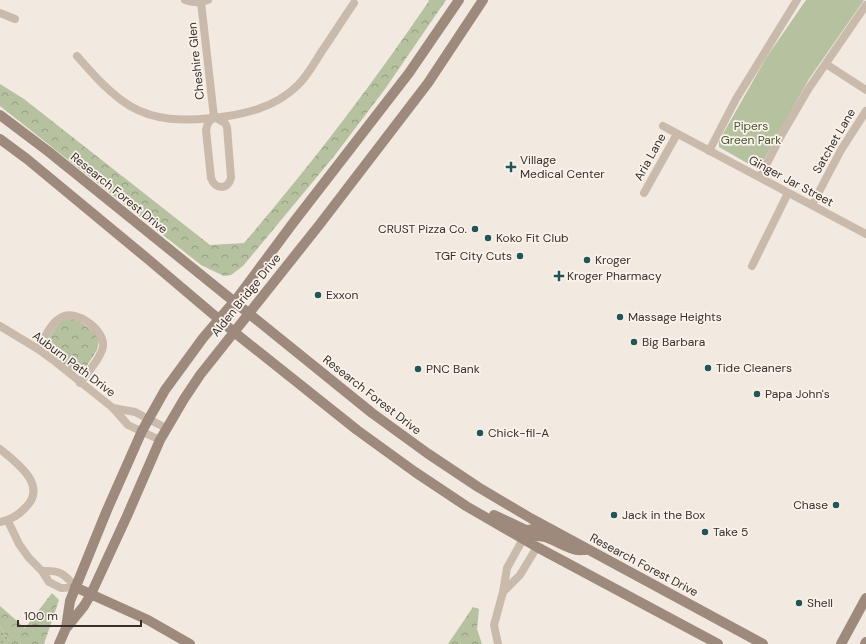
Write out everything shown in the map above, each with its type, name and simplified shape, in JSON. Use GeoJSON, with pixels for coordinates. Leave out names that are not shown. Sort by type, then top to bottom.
{"type":"FeatureCollection","features":[{"type":"Feature","properties":{"kind":"main road","name":"Alden Bridge Drive"},"geometry":{"type":"LineString","coordinates":[[59,644],[66,628],[70,600],[75,587],[142,431],[169,384],[203,338],[234,302],[409,73],[459,0]]}},
{"type":"Feature","properties":{"kind":"main road","name":"Alden Bridge Drive"},"geometry":{"type":"LineString","coordinates":[[66,628],[84,606],[91,594],[160,440],[200,375],[428,83],[483,0]]}},
{"type":"Feature","properties":{"kind":"main road","name":"Research Forest Drive"},"geometry":{"type":"LineString","coordinates":[[0,115],[372,413],[427,453],[478,487],[548,528],[762,644]]}},
{"type":"Feature","properties":{"kind":"main road"},"geometry":{"type":"LineString","coordinates":[[0,139],[27,159],[144,255],[219,320],[357,430],[415,472],[479,513],[537,547],[718,644]]}},
{"type":"Feature","properties":{"kind":"main road"},"geometry":{"type":"LineString","coordinates":[[479,513],[493,514],[526,530],[548,528]]}},
{"type":"Feature","properties":{"kind":"main road"},"geometry":{"type":"LineString","coordinates":[[523,538],[540,535],[573,550],[590,550]]}},
{"type":"Feature","properties":{"kind":"main road"},"geometry":{"type":"LineString","coordinates":[[75,587],[148,620],[190,644]]}},
{"type":"Feature","properties":{"kind":"main road"},"geometry":{"type":"LineString","coordinates":[[841,644],[866,598]]}},
{"type":"Feature","properties":{"kind":"street"},"geometry":{"type":"LineString","coordinates":[[185,0],[192,2],[204,1]]}},
{"type":"Feature","properties":{"kind":"street"},"geometry":{"type":"LineString","coordinates":[[709,150],[736,99],[797,0]]}},
{"type":"Feature","properties":{"kind":"street","name":"Cheshire Glen"},"geometry":{"type":"LineString","coordinates":[[204,1],[214,118]]}},
{"type":"Feature","properties":{"kind":"street"},"geometry":{"type":"LineString","coordinates":[[77,56],[118,98],[145,113],[160,118],[178,120],[236,115],[268,105],[284,96],[297,86],[308,73],[354,2]]}},
{"type":"Feature","properties":{"kind":"street"},"geometry":{"type":"LineString","coordinates":[[760,178],[805,95],[866,5]]}},
{"type":"Feature","properties":{"kind":"street"},"geometry":{"type":"LineString","coordinates":[[0,14],[15,19]]}},
{"type":"Feature","properties":{"kind":"street"},"geometry":{"type":"LineString","coordinates":[[826,64],[866,90]]}},
{"type":"Feature","properties":{"kind":"street","name":"Satchet Lane"},"geometry":{"type":"LineString","coordinates":[[812,205],[842,150],[866,111]]}},
{"type":"Feature","properties":{"kind":"street"},"geometry":{"type":"LineString","coordinates":[[214,118],[225,123],[227,127],[231,178],[229,184],[223,187],[214,184],[211,178],[206,130],[208,123],[214,118]]}},
{"type":"Feature","properties":{"kind":"street","name":"Ginger Jar Street"},"geometry":{"type":"LineString","coordinates":[[663,126],[866,234]]}},
{"type":"Feature","properties":{"kind":"street","name":"Aria Lane"},"geometry":{"type":"LineString","coordinates":[[644,193],[677,134]]}},
{"type":"Feature","properties":{"kind":"street"},"geometry":{"type":"LineString","coordinates":[[752,266],[788,193]]}},
{"type":"Feature","properties":{"kind":"street"},"geometry":{"type":"LineString","coordinates":[[38,349],[55,322],[70,314],[78,316],[99,331],[102,337],[102,352],[80,383]]}},
{"type":"Feature","properties":{"kind":"street","name":"Auburn Path Drive"},"geometry":{"type":"LineString","coordinates":[[0,326],[38,349],[113,408],[128,425],[160,440]]}},
{"type":"Feature","properties":{"kind":"street","name":"Auburn Path Drive"},"geometry":{"type":"LineString","coordinates":[[113,408],[135,412],[166,428]]}},
{"type":"Feature","properties":{"kind":"street"},"geometry":{"type":"LineString","coordinates":[[0,449],[29,476],[33,484],[33,495],[29,505],[22,512],[4,521],[29,558],[42,571],[49,582],[61,588],[75,587]]}},
{"type":"Feature","properties":{"kind":"street"},"geometry":{"type":"LineString","coordinates":[[498,644],[494,625],[504,592],[507,568],[523,538]]}},
{"type":"Feature","properties":{"kind":"street"},"geometry":{"type":"LineString","coordinates":[[504,592],[520,575],[537,547]]}},
{"type":"Feature","properties":{"kind":"street"},"geometry":{"type":"LineString","coordinates":[[42,571],[54,570],[66,576],[75,587]]}},
{"type":"Feature","properties":{"kind":"green space"},"geometry":{"type":"Polygon","coordinates":[[[428,0],[446,0],[385,89],[335,155],[243,266],[231,275],[224,276],[201,265],[0,106],[0,84],[24,99],[210,245],[244,243],[293,185],[340,125],[429,1],[428,0]]]}},
{"type":"Feature","properties":{"kind":"green space","name":"Pipers Green Park"},"geometry":{"type":"Polygon","coordinates":[[[806,0],[864,0],[809,79],[761,165],[754,167],[719,147],[719,141],[766,58],[806,0]]]}},
{"type":"Feature","properties":{"kind":"green space"},"geometry":{"type":"Polygon","coordinates":[[[64,319],[77,319],[95,333],[99,341],[97,350],[84,370],[78,373],[73,372],[49,352],[46,345],[53,331],[64,319]]]}},
{"type":"Feature","properties":{"kind":"green space"},"geometry":{"type":"Polygon","coordinates":[[[52,593],[59,600],[44,644],[11,644],[0,626],[0,606],[25,628],[52,593]]]}},
{"type":"Feature","properties":{"kind":"green space"},"geometry":{"type":"Polygon","coordinates":[[[473,607],[479,609],[477,629],[482,644],[448,644],[473,607]]]}},
{"type":"Feature","properties":{"kind":"green space"},"geometry":{"type":"Polygon","coordinates":[[[0,626],[11,644],[0,644],[0,626]]]}},
{"type":"Feature","properties":{"kind":"place","name":"Village Medical Center"},"geometry":{"type":"Point","coordinates":[511,167]}},
{"type":"Feature","properties":{"kind":"place","name":"CRUST Pizza Co."},"geometry":{"type":"Point","coordinates":[475,229]}},
{"type":"Feature","properties":{"kind":"place","name":"Koko Fit Club"},"geometry":{"type":"Point","coordinates":[488,238]}},
{"type":"Feature","properties":{"kind":"place","name":"TGF City Cuts"},"geometry":{"type":"Point","coordinates":[520,256]}},
{"type":"Feature","properties":{"kind":"place","name":"Kroger"},"geometry":{"type":"Point","coordinates":[587,260]}},
{"type":"Feature","properties":{"kind":"place","name":"Kroger Pharmacy"},"geometry":{"type":"Point","coordinates":[559,276]}},
{"type":"Feature","properties":{"kind":"place","name":"Exxon"},"geometry":{"type":"Point","coordinates":[318,295]}},
{"type":"Feature","properties":{"kind":"place","name":"Massage Heights"},"geometry":{"type":"Point","coordinates":[620,317]}},
{"type":"Feature","properties":{"kind":"place","name":"Big Barbara"},"geometry":{"type":"Point","coordinates":[634,342]}},
{"type":"Feature","properties":{"kind":"place","name":"Tide Cleaners"},"geometry":{"type":"Point","coordinates":[708,368]}},
{"type":"Feature","properties":{"kind":"place","name":"PNC Bank"},"geometry":{"type":"Point","coordinates":[418,369]}},
{"type":"Feature","properties":{"kind":"place","name":"Papa John's"},"geometry":{"type":"Point","coordinates":[757,394]}},
{"type":"Feature","properties":{"kind":"place","name":"Chick-fil-A"},"geometry":{"type":"Point","coordinates":[480,433]}},
{"type":"Feature","properties":{"kind":"place","name":"Chase"},"geometry":{"type":"Point","coordinates":[836,505]}},
{"type":"Feature","properties":{"kind":"place","name":"Jack in the Box"},"geometry":{"type":"Point","coordinates":[614,515]}},
{"type":"Feature","properties":{"kind":"place","name":"Take 5"},"geometry":{"type":"Point","coordinates":[705,532]}},
{"type":"Feature","properties":{"kind":"place","name":"Shell"},"geometry":{"type":"Point","coordinates":[799,603]}}]}
